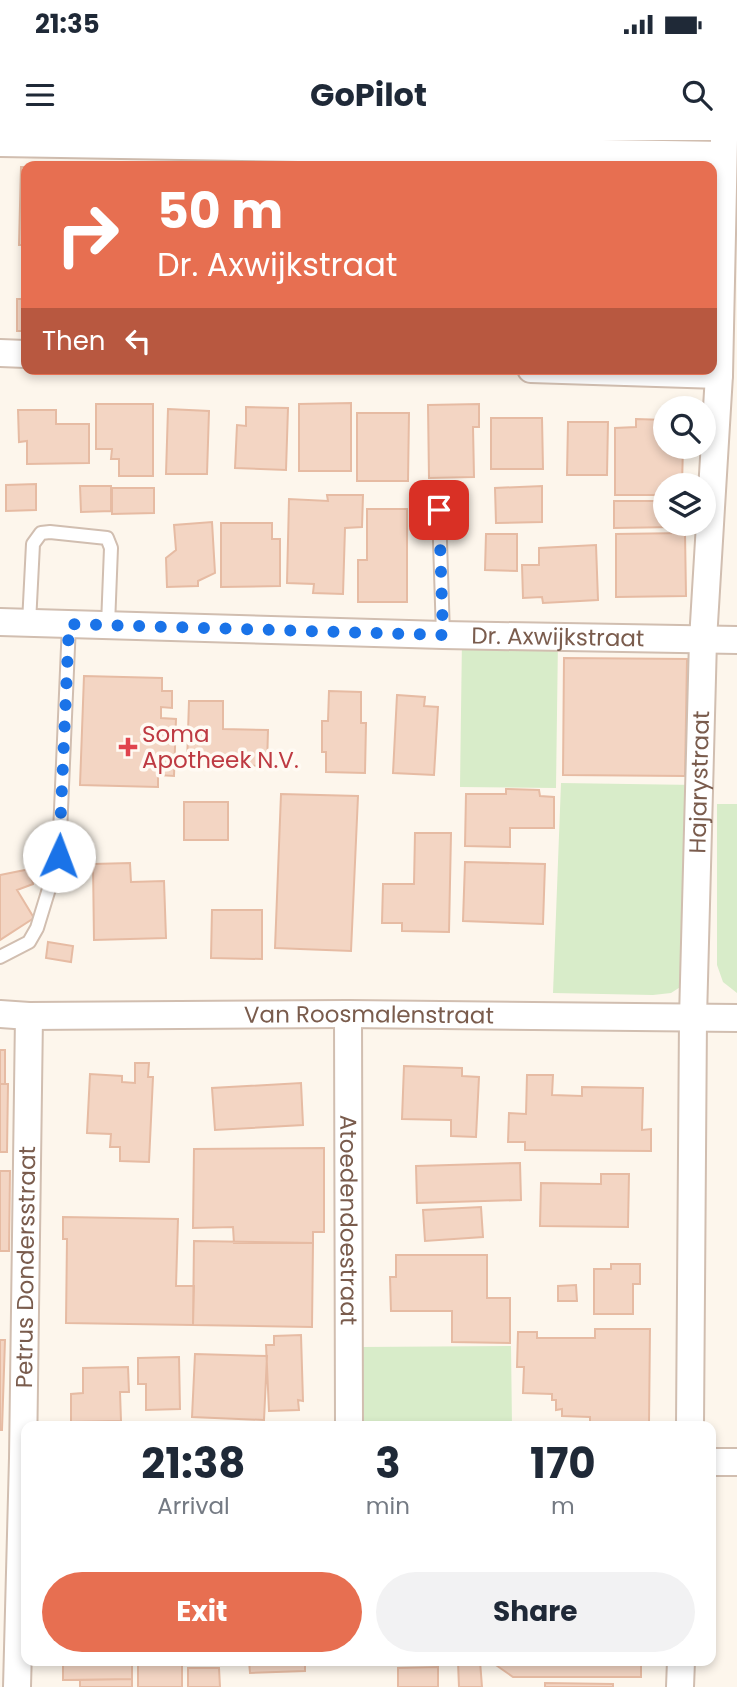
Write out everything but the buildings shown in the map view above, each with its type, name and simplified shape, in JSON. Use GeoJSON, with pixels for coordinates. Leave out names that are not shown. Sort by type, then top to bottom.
{"type":"FeatureCollection","features":[{"type":"Feature","properties":{"kind":"street"},"geometry":{"type":"LineString","coordinates":[[0,143],[724,147]]}},
{"type":"Feature","properties":{"kind":"street","name":"Hajarystraat"},"geometry":{"type":"LineString","coordinates":[[690,1421],[693,1018],[703,640],[719,375],[724,147]]}},
{"type":"Feature","properties":{"kind":"street"},"geometry":{"type":"LineString","coordinates":[[0,353],[21,354]]}},
{"type":"Feature","properties":{"kind":"street","name":"Dr. Axwijkstraat"},"geometry":{"type":"LineString","coordinates":[[0,622],[443,635],[737,640]]}},
{"type":"Feature","properties":{"kind":"street","name":"Van Roosmalenstraat"},"geometry":{"type":"LineString","coordinates":[[0,1014],[737,1018]]}},
{"type":"Feature","properties":{"kind":"street","name":"Atoedendoestraat"},"geometry":{"type":"LineString","coordinates":[[348,1014],[349,1421]]}},
{"type":"Feature","properties":{"kind":"street","name":"Petrus Dondersstraat"},"geometry":{"type":"LineString","coordinates":[[17,1687],[13,1635],[29,1016]]}},
{"type":"Feature","properties":{"kind":"street"},"geometry":{"type":"LineString","coordinates":[[716,1462],[737,1462]]}},
{"type":"Feature","properties":{"kind":"street"},"geometry":{"type":"LineString","coordinates":[[680,1687],[681,1666]]}},
{"type":"Feature","properties":{"kind":"lane"},"geometry":{"type":"LineString","coordinates":[[439,510],[443,635]]}},
{"type":"Feature","properties":{"kind":"lane"},"geometry":{"type":"LineString","coordinates":[[29,623],[33,544],[41,533],[50,532],[107,538],[111,548],[108,625]]}},
{"type":"Feature","properties":{"kind":"lane"},"geometry":{"type":"LineString","coordinates":[[0,957],[29,942],[37,928],[59,856],[69,624]]}},
{"type":"Feature","properties":{"kind":"green space"},"geometry":{"type":"Polygon","coordinates":[[[462,638],[558,639],[556,788],[460,787],[462,638]]]}},
{"type":"Feature","properties":{"kind":"green space"},"geometry":{"type":"Polygon","coordinates":[[[561,783],[696,785],[685,984],[671,993],[553,993],[561,783]]]}},
{"type":"Feature","properties":{"kind":"green space"},"geometry":{"type":"Polygon","coordinates":[[[717,804],[737,804],[737,993],[723,982],[717,965],[717,804]]]}},
{"type":"Feature","properties":{"kind":"green space"},"geometry":{"type":"Polygon","coordinates":[[[511,1346],[512,1421],[362,1421],[361,1347],[511,1346]]]}},
{"type":"Feature","properties":{"kind":"place","name":"Soma Apotheek N.V."},"geometry":{"type":"Point","coordinates":[128,747]}},
{"type":"Feature","properties":{"kind":"route"},"geometry":{"type":"LineString","coordinates":[[59,856],[69,624],[443,635],[439,510]]}}]}
